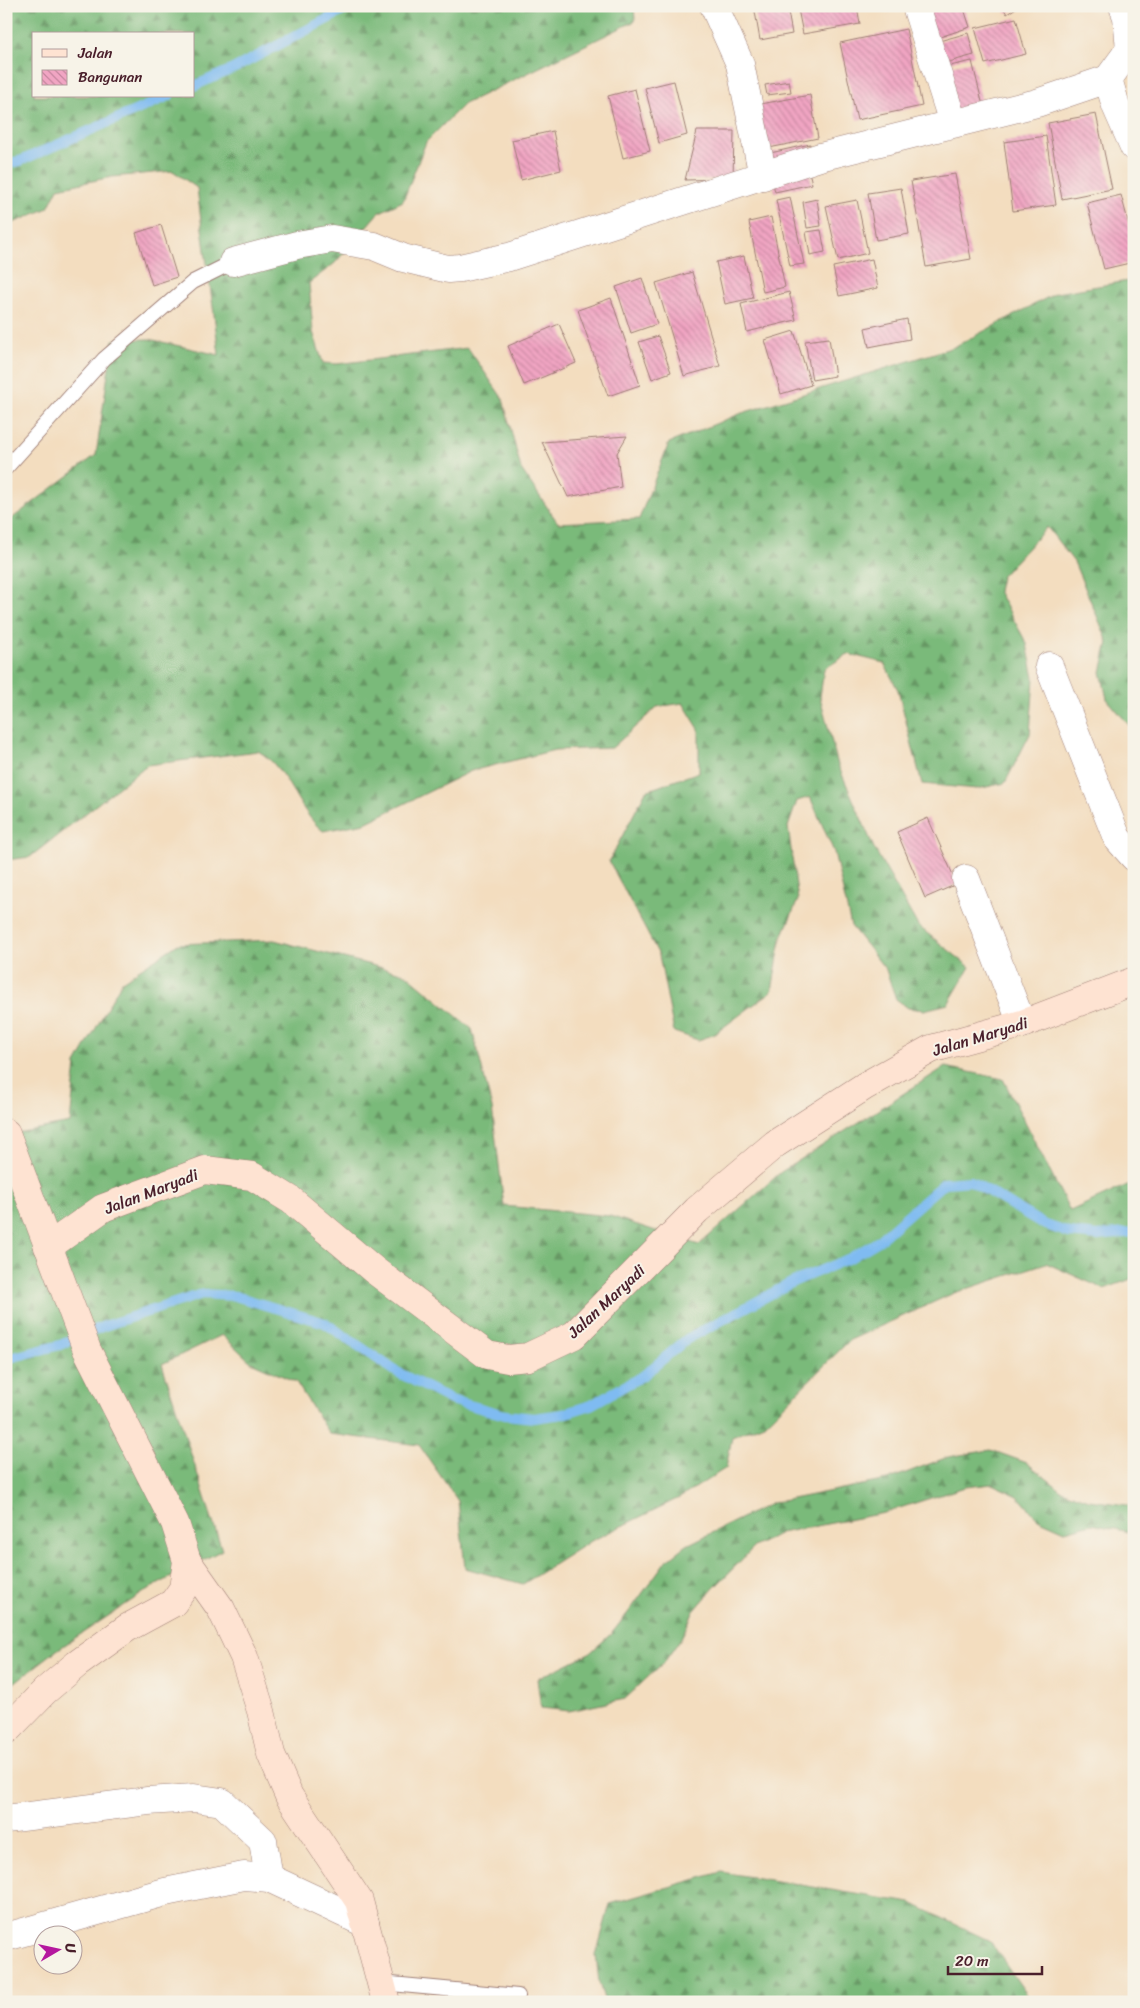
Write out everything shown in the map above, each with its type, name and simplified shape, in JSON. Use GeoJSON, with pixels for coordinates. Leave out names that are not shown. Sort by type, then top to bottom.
{"type":"FeatureCollection","features":[{"type":"Feature","properties":{"kind":"street"},"geometry":{"type":"LineString","coordinates":[[714,6],[740,64],[762,176]]}},
{"type":"Feature","properties":{"kind":"street"},"geometry":{"type":"LineString","coordinates":[[916,6],[953,123]]}},
{"type":"Feature","properties":{"kind":"street"},"geometry":{"type":"LineString","coordinates":[[233,262],[297,245],[332,239],[374,246],[403,258],[448,269],[509,257],[820,156],[1037,103],[1108,79],[1130,49],[1127,17],[1123,6]]}},
{"type":"Feature","properties":{"kind":"street"},"geometry":{"type":"LineString","coordinates":[[1108,79],[1116,106],[1134,147]]}},
{"type":"Feature","properties":{"kind":"street"},"geometry":{"type":"LineString","coordinates":[[1049,666],[1117,838],[1134,857]]}},
{"type":"Feature","properties":{"kind":"street"},"geometry":{"type":"LineString","coordinates":[[966,879],[1022,1024]]}},
{"type":"Feature","properties":{"kind":"street","name":"Jalan Maryadi"},"geometry":{"type":"LineString","coordinates":[[48,1247],[103,1208],[197,1172],[205,1170],[252,1176],[291,1200],[374,1270],[487,1355],[508,1359],[528,1357],[574,1335],[697,1210],[775,1144],[865,1086],[931,1049],[1022,1024],[1134,981]]}},
{"type":"Feature","properties":{"kind":"street"},"geometry":{"type":"LineString","coordinates":[[6,1133],[72,1315],[87,1350],[175,1523],[187,1561],[221,1609],[244,1657],[271,1754],[289,1796],[359,1901],[384,1992]]}},
{"type":"Feature","properties":{"kind":"street"},"geometry":{"type":"LineString","coordinates":[[6,1731],[45,1691],[77,1664],[127,1628],[173,1603],[183,1589],[187,1561]]}},
{"type":"Feature","properties":{"kind":"street"},"geometry":{"type":"LineString","coordinates":[[6,1819],[148,1801],[194,1798],[222,1802],[263,1841],[269,1878]]}},
{"type":"Feature","properties":{"kind":"street"},"geometry":{"type":"LineString","coordinates":[[6,1937],[165,1892],[244,1876],[269,1878],[365,1923]]}},
{"type":"Feature","properties":{"kind":"lane"},"geometry":{"type":"LineString","coordinates":[[6,468],[104,359],[193,282],[233,262]]}},
{"type":"Feature","properties":{"kind":"lane"},"geometry":{"type":"LineString","coordinates":[[384,1992],[518,1996]]}},
{"type":"Feature","properties":{"kind":"green space"},"geometry":{"type":"Polygon","coordinates":[[[6,6],[634,6],[635,21],[464,104],[426,142],[403,201],[378,213],[335,263],[309,283],[313,332],[323,363],[337,364],[468,348],[503,399],[521,469],[558,523],[639,519],[669,443],[742,413],[954,347],[1056,293],[1134,280],[1134,731],[1107,699],[1101,672],[1108,642],[1074,562],[1047,527],[1001,577],[998,591],[1027,644],[1034,678],[1030,734],[1005,783],[977,789],[922,784],[898,690],[884,663],[848,654],[824,669],[820,697],[838,765],[874,848],[918,926],[970,967],[948,1004],[924,1010],[908,1008],[896,999],[886,970],[851,926],[834,852],[810,797],[797,801],[788,827],[798,900],[781,939],[772,991],[713,1035],[698,1040],[674,1032],[659,955],[609,861],[646,791],[699,772],[699,729],[683,703],[657,707],[612,748],[555,750],[471,771],[365,823],[323,831],[306,812],[277,768],[258,751],[147,765],[30,857],[6,860],[6,523],[96,455],[113,340],[149,339],[219,355],[197,188],[173,171],[112,177],[58,188],[48,208],[6,226],[6,6]]]}},
{"type":"Feature","properties":{"kind":"green space"},"geometry":{"type":"Polygon","coordinates":[[[274,940],[406,974],[472,1029],[492,1108],[504,1206],[610,1216],[699,1245],[781,1172],[945,1067],[1003,1079],[1070,1211],[1134,1182],[1134,1278],[1104,1289],[1046,1263],[954,1293],[850,1340],[766,1423],[732,1437],[726,1468],[681,1497],[589,1542],[523,1584],[465,1568],[458,1501],[419,1445],[329,1434],[296,1382],[251,1362],[222,1335],[162,1364],[222,1550],[149,1589],[57,1650],[6,1689],[6,1135],[70,1123],[76,1064],[122,981],[178,944],[274,940]]]}},
{"type":"Feature","properties":{"kind":"green space"},"geometry":{"type":"Polygon","coordinates":[[[991,1450],[1027,1463],[1061,1490],[1089,1500],[1134,1506],[1134,1533],[1092,1524],[1065,1531],[1038,1519],[1018,1496],[992,1484],[965,1487],[884,1513],[780,1533],[754,1547],[713,1589],[694,1611],[681,1638],[665,1661],[625,1699],[569,1711],[541,1708],[537,1679],[591,1652],[612,1633],[665,1562],[687,1545],[772,1503],[887,1480],[948,1457],[991,1450]]]}},
{"type":"Feature","properties":{"kind":"green space"},"geometry":{"type":"Polygon","coordinates":[[[721,1872],[911,1903],[990,1941],[1032,2002],[605,2002],[599,1983],[596,1955],[610,1904],[721,1872]]]}},
{"type":"Feature","properties":{"kind":"building"},"geometry":{"type":"Polygon","coordinates":[[[754,6],[787,6],[792,34],[760,40],[754,6]]]}},
{"type":"Feature","properties":{"kind":"building"},"geometry":{"type":"Polygon","coordinates":[[[815,6],[857,6],[860,24],[803,34],[798,9],[815,6]]]}},
{"type":"Feature","properties":{"kind":"building"},"geometry":{"type":"Polygon","coordinates":[[[923,6],[963,6],[970,27],[934,39],[923,6]]]}},
{"type":"Feature","properties":{"kind":"building"},"geometry":{"type":"Polygon","coordinates":[[[1002,6],[1019,6],[1007,14],[1002,6]]]}},
{"type":"Feature","properties":{"kind":"building"},"geometry":{"type":"Polygon","coordinates":[[[1016,18],[1026,54],[985,64],[975,28],[1016,18]]]}},
{"type":"Feature","properties":{"kind":"building"},"geometry":{"type":"Polygon","coordinates":[[[906,29],[922,106],[857,120],[840,43],[906,29]]]}},
{"type":"Feature","properties":{"kind":"building"},"geometry":{"type":"Polygon","coordinates":[[[968,33],[974,55],[938,65],[932,43],[968,33]]]}},
{"type":"Feature","properties":{"kind":"building"},"geometry":{"type":"Polygon","coordinates":[[[972,61],[985,114],[954,122],[941,68],[972,61]]]}},
{"type":"Feature","properties":{"kind":"building"},"geometry":{"type":"Polygon","coordinates":[[[674,81],[687,135],[659,143],[645,88],[674,81]]]}},
{"type":"Feature","properties":{"kind":"building"},"geometry":{"type":"Polygon","coordinates":[[[789,81],[791,92],[767,95],[765,85],[789,81]]]}},
{"type":"Feature","properties":{"kind":"building"},"geometry":{"type":"Polygon","coordinates":[[[635,89],[650,151],[623,158],[608,96],[635,89]]]}},
{"type":"Feature","properties":{"kind":"building"},"geometry":{"type":"Polygon","coordinates":[[[810,95],[818,138],[764,149],[755,105],[810,95]]]}},
{"type":"Feature","properties":{"kind":"building"},"geometry":{"type":"Polygon","coordinates":[[[1134,100],[1134,132],[1125,101],[1134,100]]]}},
{"type":"Feature","properties":{"kind":"building"},"geometry":{"type":"Polygon","coordinates":[[[1096,114],[1112,189],[1062,199],[1048,123],[1096,114]]]}},
{"type":"Feature","properties":{"kind":"building"},"geometry":{"type":"Polygon","coordinates":[[[553,131],[561,170],[521,180],[512,140],[553,131]]]}},
{"type":"Feature","properties":{"kind":"building"},"geometry":{"type":"Polygon","coordinates":[[[697,131],[734,131],[733,179],[685,180],[697,131]]]}},
{"type":"Feature","properties":{"kind":"building"},"geometry":{"type":"Polygon","coordinates":[[[1046,136],[1056,205],[1013,211],[1004,142],[1046,136]]]}},
{"type":"Feature","properties":{"kind":"building"},"geometry":{"type":"Polygon","coordinates":[[[810,144],[812,154],[768,164],[766,154],[810,144]]]}},
{"type":"Feature","properties":{"kind":"building"},"geometry":{"type":"Polygon","coordinates":[[[808,167],[812,184],[775,192],[771,175],[808,167]]]}},
{"type":"Feature","properties":{"kind":"building"},"geometry":{"type":"Polygon","coordinates":[[[955,174],[971,259],[926,267],[911,181],[955,174]]]}},
{"type":"Feature","properties":{"kind":"building"},"geometry":{"type":"Polygon","coordinates":[[[901,188],[909,234],[876,240],[868,193],[901,188]]]}},
{"type":"Feature","properties":{"kind":"building"},"geometry":{"type":"Polygon","coordinates":[[[1121,195],[1134,243],[1134,262],[1104,269],[1087,203],[1121,195]]]}},
{"type":"Feature","properties":{"kind":"building"},"geometry":{"type":"Polygon","coordinates":[[[790,197],[804,264],[790,266],[776,200],[790,197]]]}},
{"type":"Feature","properties":{"kind":"building"},"geometry":{"type":"Polygon","coordinates":[[[817,199],[821,226],[807,228],[803,202],[817,199]]]}},
{"type":"Feature","properties":{"kind":"building"},"geometry":{"type":"Polygon","coordinates":[[[857,200],[868,253],[838,260],[826,206],[857,200]]]}},
{"type":"Feature","properties":{"kind":"building"},"geometry":{"type":"Polygon","coordinates":[[[771,217],[785,287],[763,292],[749,222],[771,217]]]}},
{"type":"Feature","properties":{"kind":"building"},"geometry":{"type":"Polygon","coordinates":[[[161,225],[177,277],[152,285],[136,233],[161,225]]]}},
{"type":"Feature","properties":{"kind":"building"},"geometry":{"type":"Polygon","coordinates":[[[821,230],[825,252],[810,255],[806,232],[821,230]]]}},
{"type":"Feature","properties":{"kind":"building"},"geometry":{"type":"Polygon","coordinates":[[[744,256],[753,298],[725,304],[716,262],[744,256]]]}},
{"type":"Feature","properties":{"kind":"building"},"geometry":{"type":"Polygon","coordinates":[[[872,259],[878,288],[839,296],[833,267],[872,259]]]}},
{"type":"Feature","properties":{"kind":"building"},"geometry":{"type":"Polygon","coordinates":[[[692,272],[720,366],[684,376],[656,283],[692,272]]]}},
{"type":"Feature","properties":{"kind":"building"},"geometry":{"type":"Polygon","coordinates":[[[642,278],[657,324],[631,333],[616,287],[642,278]]]}},
{"type":"Feature","properties":{"kind":"building"},"geometry":{"type":"Polygon","coordinates":[[[789,292],[796,320],[747,332],[741,304],[789,292]]]}},
{"type":"Feature","properties":{"kind":"building"},"geometry":{"type":"Polygon","coordinates":[[[611,298],[640,385],[608,396],[578,310],[611,298]]]}},
{"type":"Feature","properties":{"kind":"building"},"geometry":{"type":"Polygon","coordinates":[[[907,319],[910,339],[869,347],[865,328],[907,319]]]}},
{"type":"Feature","properties":{"kind":"building"},"geometry":{"type":"Polygon","coordinates":[[[559,324],[576,363],[524,385],[508,346],[559,324]]]}},
{"type":"Feature","properties":{"kind":"building"},"geometry":{"type":"Polygon","coordinates":[[[794,331],[811,385],[781,394],[765,340],[794,331]]]}},
{"type":"Feature","properties":{"kind":"building"},"geometry":{"type":"Polygon","coordinates":[[[658,336],[671,372],[652,379],[639,342],[658,336]]]}},
{"type":"Feature","properties":{"kind":"building"},"geometry":{"type":"Polygon","coordinates":[[[829,338],[835,376],[812,380],[805,341],[829,338]]]}},
{"type":"Feature","properties":{"kind":"building"},"geometry":{"type":"Polygon","coordinates":[[[627,436],[617,453],[621,487],[568,497],[542,442],[627,436]]]}},
{"type":"Feature","properties":{"kind":"building"},"geometry":{"type":"Polygon","coordinates":[[[928,818],[957,884],[925,898],[897,832],[928,818]]]}},
{"type":"Feature","properties":{"kind":"waterway"},"geometry":{"type":"LineString","coordinates":[[195,86],[235,68],[352,6]]}},
{"type":"Feature","properties":{"kind":"waterway"},"geometry":{"type":"LineString","coordinates":[[6,164],[20,161],[164,98]]}},
{"type":"Feature","properties":{"kind":"waterway"},"geometry":{"type":"LineString","coordinates":[[6,1359],[60,1345],[104,1326],[202,1294],[235,1296],[325,1323],[397,1372],[451,1400],[505,1415],[534,1418],[563,1414],[591,1405],[644,1375],[687,1339],[793,1282],[850,1258],[877,1242],[944,1183],[971,1181],[1043,1224],[1069,1233],[1098,1236],[1134,1232]]}}]}
